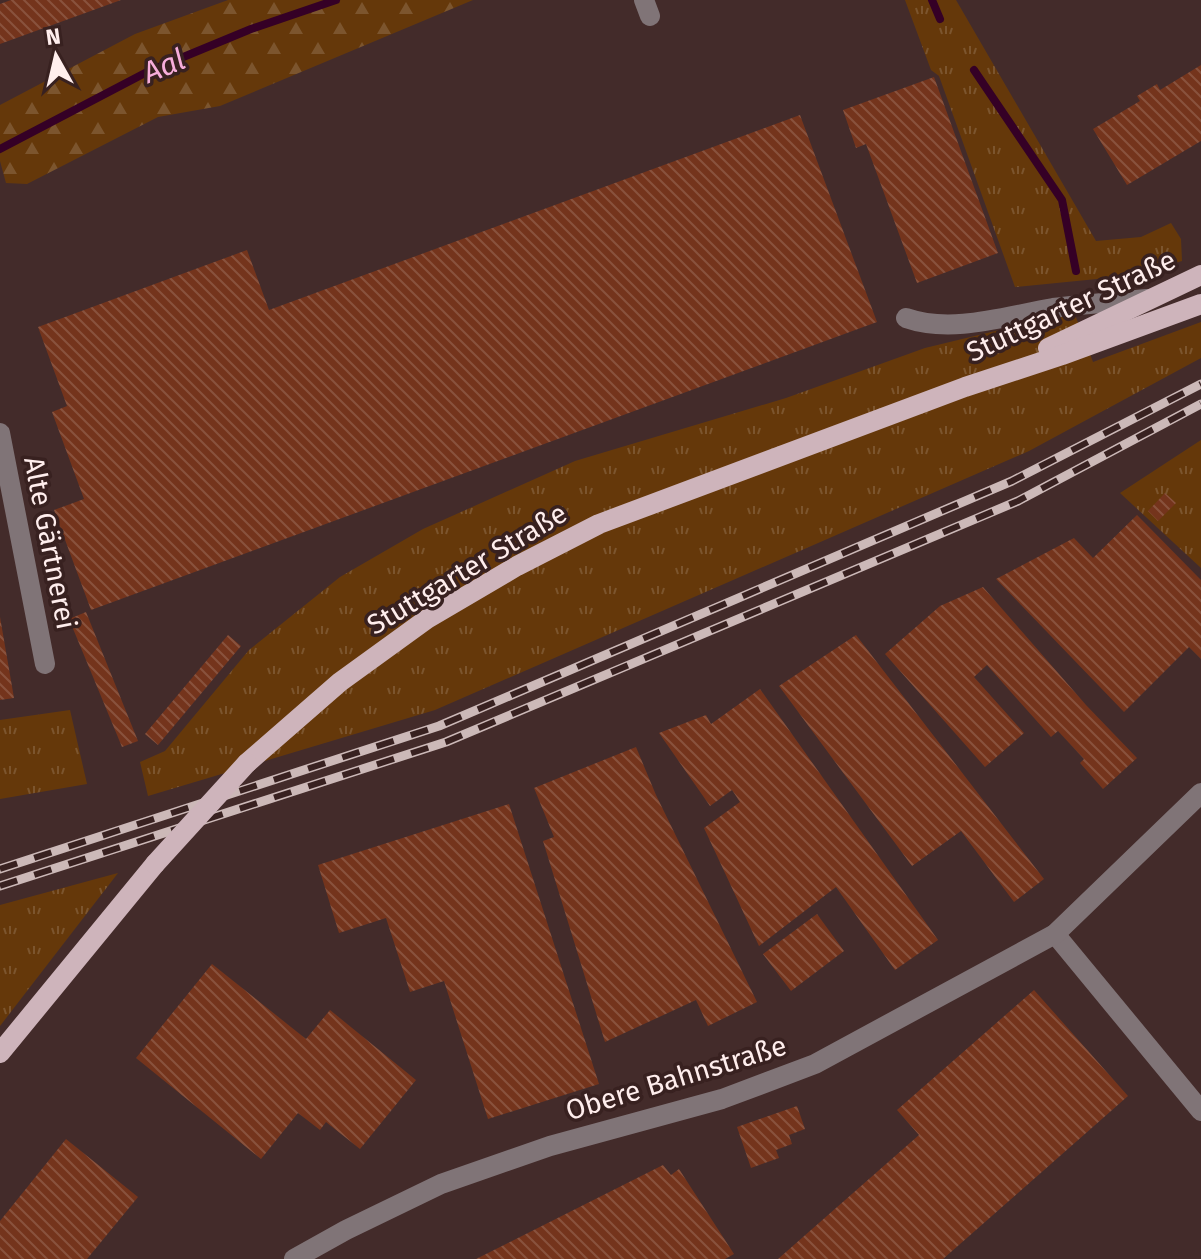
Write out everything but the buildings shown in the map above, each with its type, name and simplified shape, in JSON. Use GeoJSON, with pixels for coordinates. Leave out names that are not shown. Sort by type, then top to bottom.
{"type":"FeatureCollection","features":[{"type":"Feature","properties":{"kind":"main road","name":"Stuttgarter Straße"},"geometry":{"type":"LineString","coordinates":[[965,387],[1201,275]]}},
{"type":"Feature","properties":{"kind":"main road","name":"Stuttgarter Straße"},"geometry":{"type":"LineString","coordinates":[[0,1053],[155,864],[247,763],[340,682],[427,619],[517,566],[599,524],[965,387],[1201,304]]}},
{"type":"Feature","properties":{"kind":"street"},"geometry":{"type":"LineString","coordinates":[[906,318],[921,323],[949,325],[1058,308],[1155,298]]}},
{"type":"Feature","properties":{"kind":"street","name":"Alte Gärtnerei"},"geometry":{"type":"LineString","coordinates":[[0,433],[6,496],[45,664]]}},
{"type":"Feature","properties":{"kind":"street","name":"Obere Bahnstraße"},"geometry":{"type":"LineString","coordinates":[[294,1259],[441,1184],[550,1146],[722,1099],[815,1064],[1055,934],[1201,793]]}},
{"type":"Feature","properties":{"kind":"street"},"geometry":{"type":"LineString","coordinates":[[1055,934],[1201,1111]]}},
{"type":"Feature","properties":{"kind":"green space"},"geometry":{"type":"Polygon","coordinates":[[[228,0],[473,0],[220,106],[158,117],[27,184],[6,183],[0,161],[0,105],[135,34],[228,0]]]}},
{"type":"Feature","properties":{"kind":"green space"},"geometry":{"type":"Polygon","coordinates":[[[905,0],[956,0],[1096,241],[1141,237],[1171,223],[1181,239],[1182,261],[1127,276],[1015,287],[939,76],[931,70],[905,0]]]}},
{"type":"Feature","properties":{"kind":"green space"},"geometry":{"type":"Polygon","coordinates":[[[1074,312],[1093,362],[1201,322],[1201,358],[1029,451],[435,710],[148,796],[140,762],[165,751],[249,650],[340,577],[423,529],[575,461],[786,398],[925,348],[1074,312]]]}},
{"type":"Feature","properties":{"kind":"green space"},"geometry":{"type":"Polygon","coordinates":[[[1201,440],[1201,568],[1120,493],[1201,440]]]}},
{"type":"Feature","properties":{"kind":"green space"},"geometry":{"type":"Polygon","coordinates":[[[70,710],[87,784],[0,799],[0,720],[70,710]]]}},
{"type":"Feature","properties":{"kind":"green space"},"geometry":{"type":"Polygon","coordinates":[[[118,873],[0,1026],[0,905],[118,873]]]}},
{"type":"Feature","properties":{"kind":"waterway","name":"Aal"},"geometry":{"type":"LineString","coordinates":[[0,149],[147,72],[251,29],[336,0]]}},
{"type":"Feature","properties":{"kind":"waterway"},"geometry":{"type":"LineString","coordinates":[[932,0],[940,19]]}},
{"type":"Feature","properties":{"kind":"waterway"},"geometry":{"type":"LineString","coordinates":[[974,70],[1062,200],[1076,271]]}},
{"type":"Feature","properties":{"kind":"railway"},"geometry":{"type":"LineString","coordinates":[[0,869],[439,726],[1012,481],[1201,384]]}},
{"type":"Feature","properties":{"kind":"railway"},"geometry":{"type":"LineString","coordinates":[[0,886],[446,742],[1018,501],[1201,404]]}}]}
